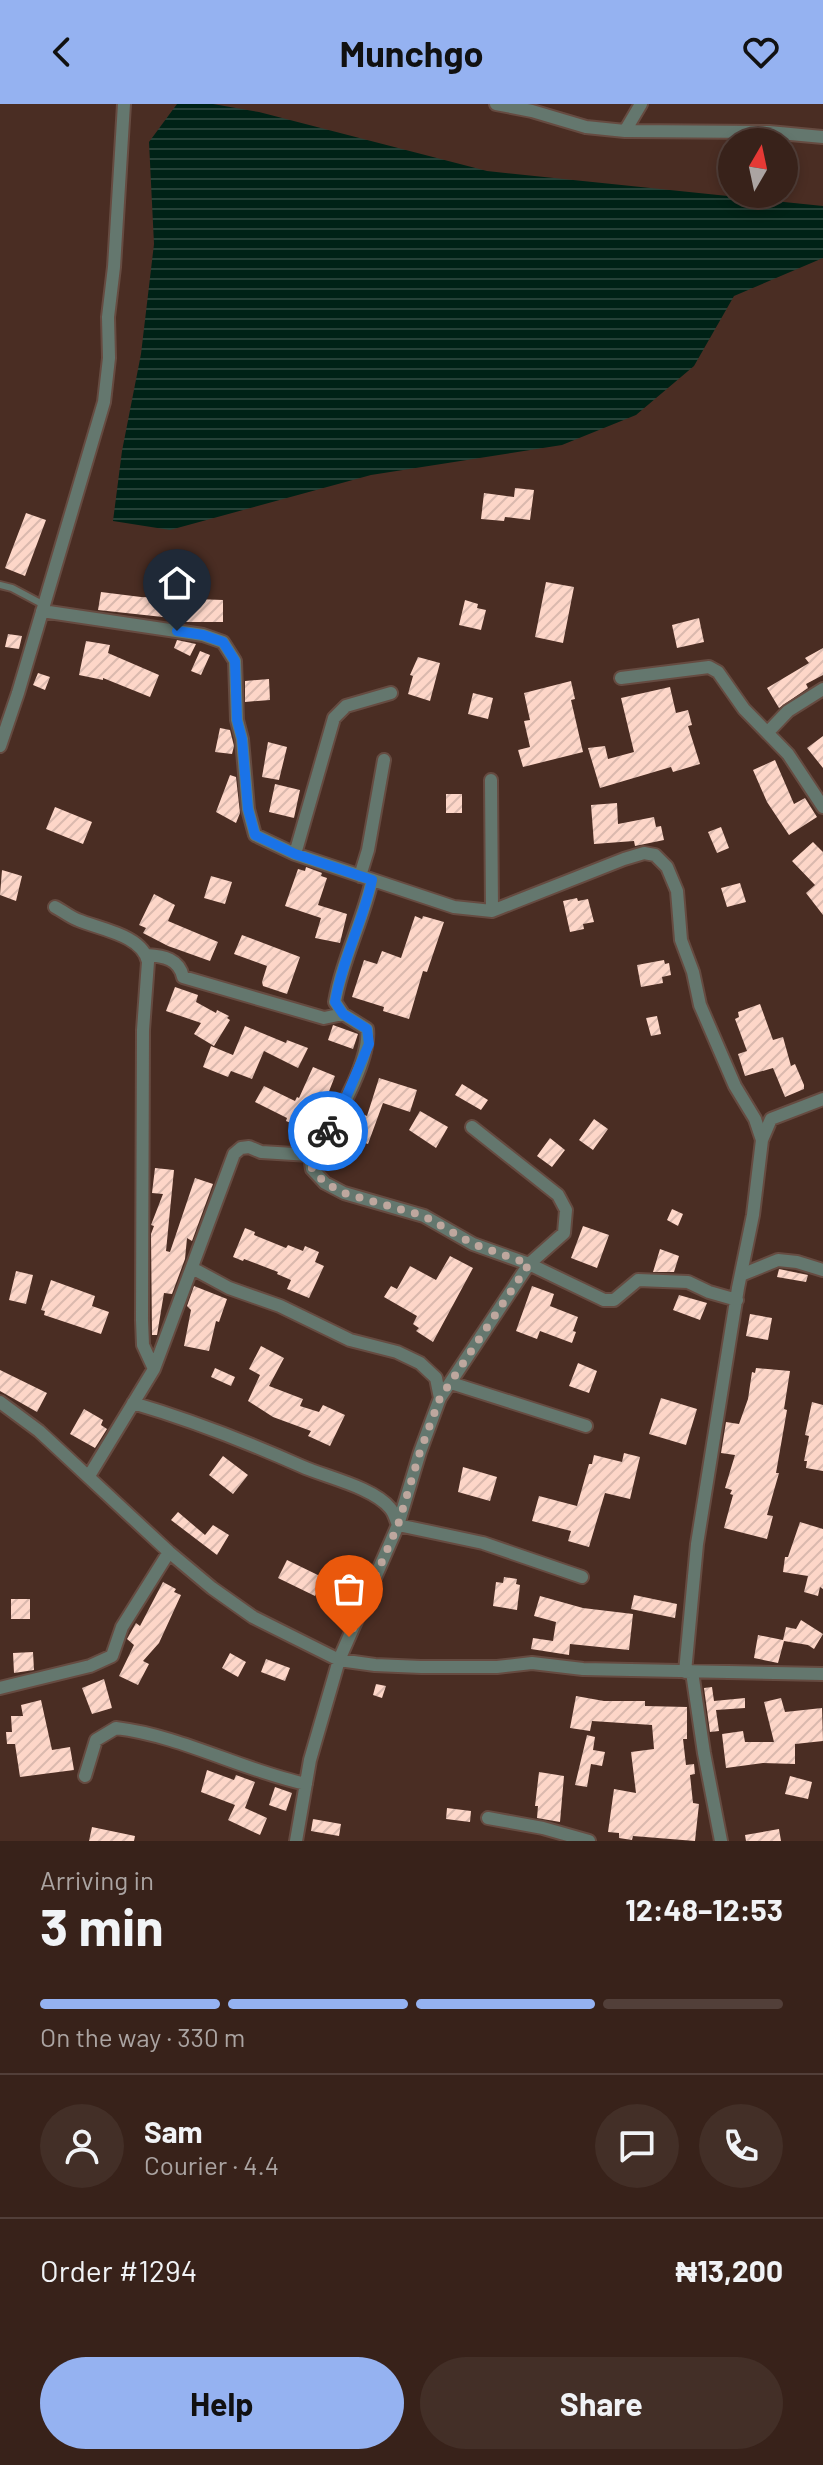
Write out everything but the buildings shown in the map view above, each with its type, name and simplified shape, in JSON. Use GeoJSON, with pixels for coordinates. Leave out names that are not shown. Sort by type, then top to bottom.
{"type":"FeatureCollection","features":[{"type":"Feature","properties":{"kind":"street"},"geometry":{"type":"LineString","coordinates":[[0,746],[104,402],[124,104]]}},
{"type":"Feature","properties":{"kind":"street"},"geometry":{"type":"LineString","coordinates":[[496,104],[534,108],[586,127],[625,131],[769,132],[823,137]]}},
{"type":"Feature","properties":{"kind":"street"},"geometry":{"type":"LineString","coordinates":[[625,131],[641,104]]}},
{"type":"Feature","properties":{"kind":"street"},"geometry":{"type":"LineString","coordinates":[[43,608],[203,635],[223,642],[235,661],[237,720],[242,739],[248,809],[255,835],[295,854],[454,907],[492,911],[624,859],[644,853],[660,858],[677,891],[681,940],[693,972],[700,1005],[735,1086],[755,1119],[762,1140]]}},
{"type":"Feature","properties":{"kind":"street"},"geometry":{"type":"LineString","coordinates":[[621,678],[709,667],[718,672],[744,709],[788,754],[823,807]]}},
{"type":"Feature","properties":{"kind":"street"},"geometry":{"type":"LineString","coordinates":[[768,732],[788,711],[823,689]]}},
{"type":"Feature","properties":{"kind":"street"},"geometry":{"type":"LineString","coordinates":[[295,854],[334,718],[346,706],[391,693]]}},
{"type":"Feature","properties":{"kind":"street"},"geometry":{"type":"LineString","coordinates":[[89,1476],[154,1369],[234,1154],[241,1148],[249,1147],[261,1152],[310,1155],[322,1143],[341,1109],[369,1044],[367,1029],[343,1014],[335,1002],[366,904],[368,850],[384,760]]}},
{"type":"Feature","properties":{"kind":"street"},"geometry":{"type":"LineString","coordinates":[[491,780],[492,911]]}},
{"type":"Feature","properties":{"kind":"street"},"geometry":{"type":"LineString","coordinates":[[55,907],[132,942],[147,955],[170,959],[177,964],[183,977],[324,1018],[343,1014]]}},
{"type":"Feature","properties":{"kind":"street"},"geometry":{"type":"LineString","coordinates":[[147,955],[143,1030],[142,1320],[143,1345],[154,1369]]}},
{"type":"Feature","properties":{"kind":"street"},"geometry":{"type":"LineString","coordinates":[[721,1841],[688,1672],[697,1544],[753,1215],[762,1140],[771,1119],[823,1099]]}},
{"type":"Feature","properties":{"kind":"street"},"geometry":{"type":"LineString","coordinates":[[296,1841],[310,1760],[339,1660],[398,1525],[440,1398],[529,1264],[564,1233],[566,1210],[558,1195],[472,1127]]}},
{"type":"Feature","properties":{"kind":"street"},"geometry":{"type":"LineString","coordinates":[[310,1155],[312,1169],[325,1183],[344,1193],[424,1216],[473,1244],[529,1264],[604,1300],[614,1300],[638,1280],[688,1282],[737,1300]]}},
{"type":"Feature","properties":{"kind":"street"},"geometry":{"type":"LineString","coordinates":[[741,1275],[778,1260],[823,1270]]}},
{"type":"Feature","properties":{"kind":"street"},"geometry":{"type":"LineString","coordinates":[[192,1268],[229,1288],[280,1306],[350,1340],[397,1352],[420,1363],[436,1378],[440,1398]]}},
{"type":"Feature","properties":{"kind":"street"},"geometry":{"type":"LineString","coordinates":[[451,1383],[586,1426]]}},
{"type":"Feature","properties":{"kind":"street"},"geometry":{"type":"LineString","coordinates":[[0,1402],[39,1431],[212,1588],[253,1617],[339,1660],[421,1667],[497,1667],[532,1663],[583,1669],[688,1672],[821,1670]]}},
{"type":"Feature","properties":{"kind":"street"},"geometry":{"type":"LineString","coordinates":[[133,1403],[175,1415],[341,1480],[391,1508],[398,1525]]}},
{"type":"Feature","properties":{"kind":"street"},"geometry":{"type":"LineString","coordinates":[[398,1525],[483,1543],[582,1577]]}},
{"type":"Feature","properties":{"kind":"street"},"geometry":{"type":"LineString","coordinates":[[0,1688],[90,1666],[112,1656],[122,1627],[169,1552]]}},
{"type":"Feature","properties":{"kind":"street"},"geometry":{"type":"LineString","coordinates":[[85,1776],[96,1740],[116,1728],[162,1736],[253,1770],[306,1784]]}},
{"type":"Feature","properties":{"kind":"street"},"geometry":{"type":"LineString","coordinates":[[488,1818],[543,1828],[589,1841]]}},
{"type":"Feature","properties":{"kind":"lane"},"geometry":{"type":"LineString","coordinates":[[0,585],[12,588],[43,608]]}},
{"type":"Feature","properties":{"kind":"shaded area"},"geometry":{"type":"Polygon","coordinates":[[[177,104],[213,104],[259,112],[487,171],[718,195],[718,208],[798,208],[798,203],[823,206],[823,258],[734,296],[694,366],[636,415],[562,445],[371,475],[170,530],[113,521],[122,451],[141,354],[154,244],[149,142],[177,104]]]}},
{"type":"Feature","properties":{"kind":"way so far"},"geometry":{"type":"LineString","coordinates":[[328,1131],[310,1155],[312,1169],[325,1183],[344,1193],[424,1216],[473,1244],[529,1264],[440,1398],[398,1525],[349,1637]]}},
{"type":"Feature","properties":{"kind":"route"},"geometry":{"type":"LineString","coordinates":[[177,631],[223,642],[235,661],[237,720],[242,739],[248,809],[255,835],[295,854],[372,880],[335,1002],[343,1014],[367,1029],[369,1044],[328,1131]]}}]}
